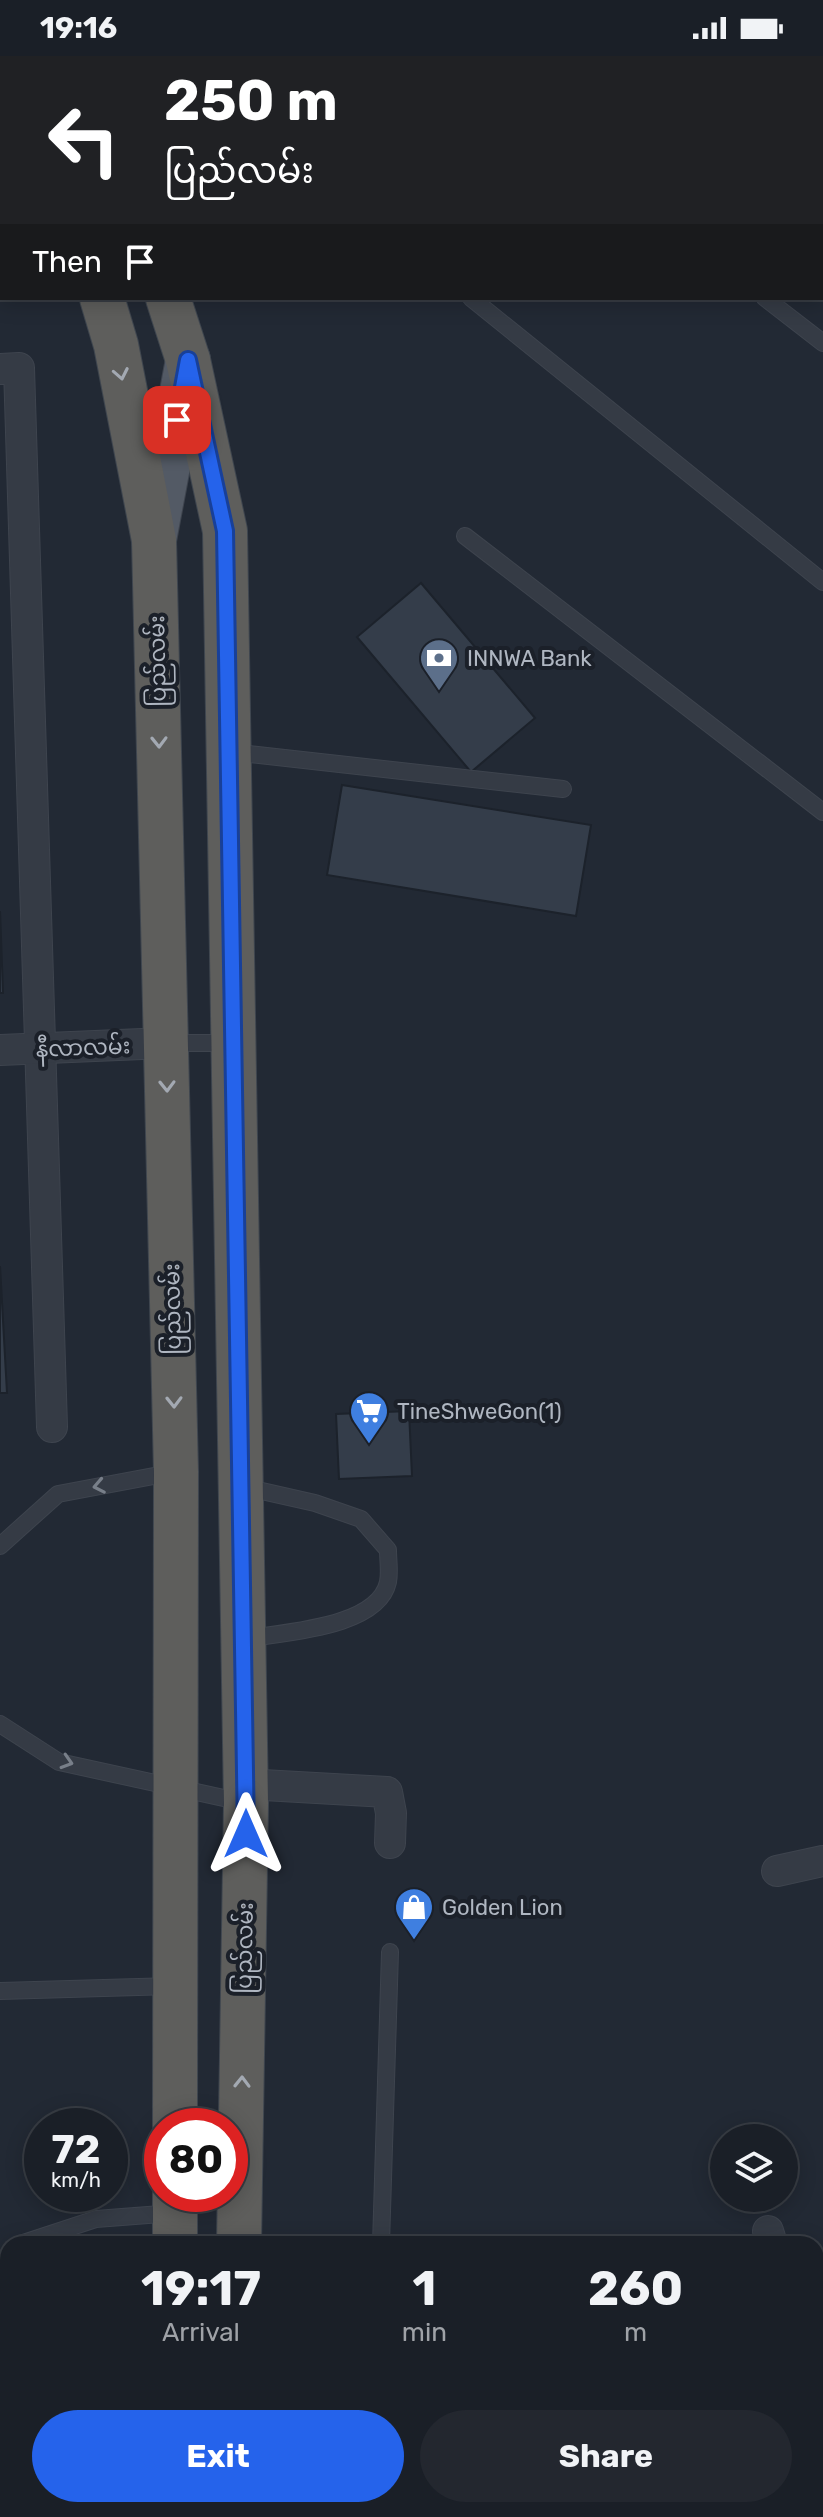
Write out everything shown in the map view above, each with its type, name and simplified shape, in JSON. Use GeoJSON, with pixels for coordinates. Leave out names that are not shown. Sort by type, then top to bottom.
{"type":"FeatureCollection","features":[{"type":"Feature","properties":{"kind":"highway","name":"ပြည်လမ်း"},"geometry":{"type":"LineString","coordinates":[[103,300],[116,345],[154,540],[176,1472],[175,2108]]}},
{"type":"Feature","properties":{"kind":"highway","name":"ပြည်လမ်း"},"geometry":{"type":"LineString","coordinates":[[169,300],[188,360],[225,531],[246,1794],[239,2236]]}},
{"type":"Feature","properties":{"kind":"main road"},"geometry":{"type":"LineString","coordinates":[[188,300],[188,360]]}},
{"type":"Feature","properties":{"kind":"main road","name":"ပြည်လမ်း"},"geometry":{"type":"LineString","coordinates":[[154,540],[188,360]]}},
{"type":"Feature","properties":{"kind":"street"},"geometry":{"type":"LineString","coordinates":[[10,368],[42,1048],[52,1427]]}},
{"type":"Feature","properties":{"kind":"street","name":"နီလာလမ်း"},"geometry":{"type":"LineString","coordinates":[[0,1050],[166,1043]]}},
{"type":"Feature","properties":{"kind":"street"},"geometry":{"type":"LineString","coordinates":[[246,1794],[387,1792],[391,1813],[390,1843]]}},
{"type":"Feature","properties":{"kind":"street"},"geometry":{"type":"LineString","coordinates":[[777,1871],[823,1861]]}},
{"type":"Feature","properties":{"kind":"lane"},"geometry":{"type":"LineString","coordinates":[[473,300],[823,582]]}},
{"type":"Feature","properties":{"kind":"lane"},"geometry":{"type":"LineString","coordinates":[[768,300],[823,343]]}},
{"type":"Feature","properties":{"kind":"lane"},"geometry":{"type":"LineString","coordinates":[[465,536],[823,812]]}},
{"type":"Feature","properties":{"kind":"lane"},"geometry":{"type":"LineString","coordinates":[[229,752],[563,789]]}},
{"type":"Feature","properties":{"kind":"lane"},"geometry":{"type":"LineString","coordinates":[[166,1043],[235,1043]]}},
{"type":"Feature","properties":{"kind":"lane"},"geometry":{"type":"LineString","coordinates":[[0,1546],[58,1494],[176,1472]]}},
{"type":"Feature","properties":{"kind":"lane"},"geometry":{"type":"LineString","coordinates":[[241,1486],[315,1503],[361,1519],[388,1550],[388,1584],[369,1611],[328,1625],[243,1639]]}},
{"type":"Feature","properties":{"kind":"lane"},"geometry":{"type":"LineString","coordinates":[[0,1724],[59,1762],[175,1788],[246,1794]]}},
{"type":"Feature","properties":{"kind":"lane"},"geometry":{"type":"LineString","coordinates":[[381,2236],[390,1952]]}},
{"type":"Feature","properties":{"kind":"lane"},"geometry":{"type":"LineString","coordinates":[[0,1991],[174,1986]]}},
{"type":"Feature","properties":{"kind":"lane"},"geometry":{"type":"LineString","coordinates":[[44,2236],[96,2219],[175,2217]]}},
{"type":"Feature","properties":{"kind":"building"},"geometry":{"type":"Polygon","coordinates":[[[421,583],[535,718],[471,772],[357,637],[421,583]]]}},
{"type":"Feature","properties":{"kind":"building"},"geometry":{"type":"Polygon","coordinates":[[[342,785],[591,825],[576,916],[327,875],[342,785]]]}},
{"type":"Feature","properties":{"kind":"building"},"geometry":{"type":"Polygon","coordinates":[[[0,911],[3,993],[0,993],[0,911]]]}},
{"type":"Feature","properties":{"kind":"building"},"geometry":{"type":"Polygon","coordinates":[[[0,1266],[7,1393],[0,1393],[0,1266]]]}},
{"type":"Feature","properties":{"kind":"building"},"geometry":{"type":"Polygon","coordinates":[[[409,1411],[412,1476],[339,1479],[336,1414],[409,1411]]]}},
{"type":"Feature","properties":{"kind":"place","name":"INNWA Bank"},"geometry":{"type":"Point","coordinates":[439,692]}},
{"type":"Feature","properties":{"kind":"place","name":"TineShweGon(1)"},"geometry":{"type":"Point","coordinates":[369,1445]}},
{"type":"Feature","properties":{"kind":"place","name":"Golden Lion"},"geometry":{"type":"Point","coordinates":[414,1941]}},
{"type":"Feature","properties":{"kind":"route"},"geometry":{"type":"LineString","coordinates":[[177,420],[188,360],[225,531],[246,1834]]}}]}
